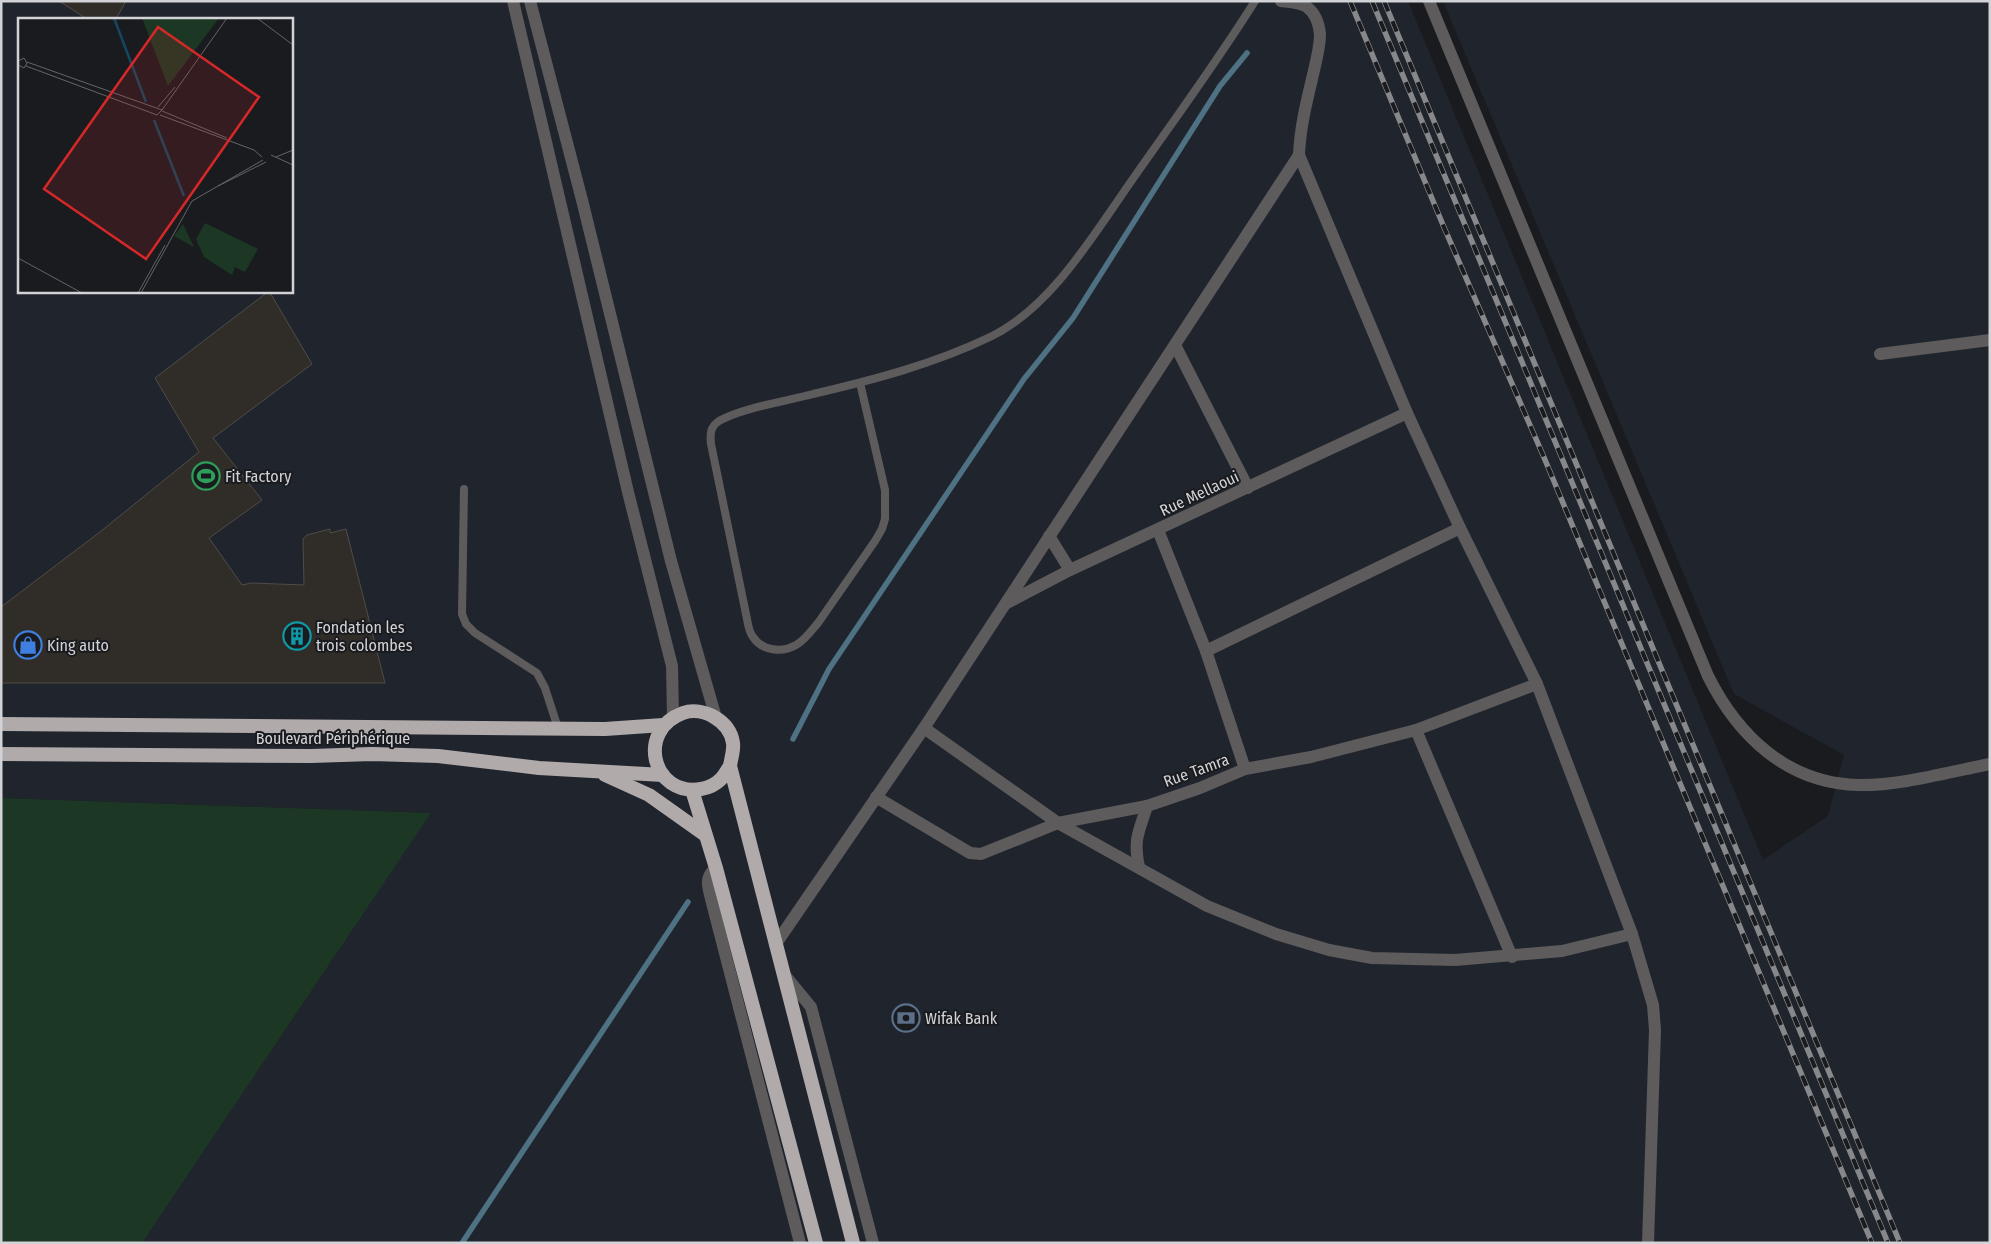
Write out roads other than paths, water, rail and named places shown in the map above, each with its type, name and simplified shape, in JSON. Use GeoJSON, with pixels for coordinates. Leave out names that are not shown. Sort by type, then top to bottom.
{"type":"FeatureCollection","features":[{"type":"Feature","properties":{"kind":"highway"},"geometry":{"type":"LineString","coordinates":[[730,766],[721,779],[708,788],[692,790],[681,788],[671,783],[663,775],[656,763],[654,750],[657,736],[668,721],[688,711],[703,712],[716,718],[727,729],[733,743],[730,766],[853,1243]]}},
{"type":"Feature","properties":{"kind":"highway","name":"Boulevard Périphérique"},"geometry":{"type":"LineString","coordinates":[[1,724],[605,729],[668,721]]}},
{"type":"Feature","properties":{"kind":"highway","name":"Boulevard Périphérique"},"geometry":{"type":"LineString","coordinates":[[1,754],[302,756],[382,754],[438,756],[512,766],[663,775]]}},
{"type":"Feature","properties":{"kind":"highway"},"geometry":{"type":"LineString","coordinates":[[595,771],[649,795],[704,834]]}},
{"type":"Feature","properties":{"kind":"highway"},"geometry":{"type":"LineString","coordinates":[[692,790],[716,868],[816,1243]]}},
{"type":"Feature","properties":{"kind":"street"},"geometry":{"type":"LineString","coordinates":[[512,1],[628,492],[672,666],[668,721]]}},
{"type":"Feature","properties":{"kind":"street"},"geometry":{"type":"LineString","coordinates":[[530,1],[582,200],[670,561],[716,718]]}},
{"type":"Feature","properties":{"kind":"street"},"geometry":{"type":"LineString","coordinates":[[1280,1],[1306,7],[1314,14],[1320,34],[1317,58],[1300,136],[1299,155],[1407,413],[1460,528],[1537,684],[1632,934],[1653,1005],[1655,1030],[1648,1243]]}},
{"type":"Feature","properties":{"kind":"street"},"geometry":{"type":"LineString","coordinates":[[1429,1],[1708,676],[1729,713],[1741,729],[1756,743],[1790,768],[1808,776],[1834,783],[1858,785],[1885,783],[1990,764]]}},
{"type":"Feature","properties":{"kind":"street"},"geometry":{"type":"LineString","coordinates":[[775,945],[924,728],[1299,155]]}},
{"type":"Feature","properties":{"kind":"street"},"geometry":{"type":"LineString","coordinates":[[1880,354],[1990,340]]}},
{"type":"Feature","properties":{"kind":"street"},"geometry":{"type":"LineString","coordinates":[[1175,345],[1248,488]]}},
{"type":"Feature","properties":{"kind":"street","name":"Rue Mellaoui"},"geometry":{"type":"LineString","coordinates":[[1004,604],[1070,570],[1407,413]]}},
{"type":"Feature","properties":{"kind":"street"},"geometry":{"type":"LineString","coordinates":[[1206,651],[1460,528]]}},
{"type":"Feature","properties":{"kind":"street"},"geometry":{"type":"LineString","coordinates":[[1158,530],[1206,651],[1245,769]]}},
{"type":"Feature","properties":{"kind":"street"},"geometry":{"type":"LineString","coordinates":[[1049,536],[1070,570]]}},
{"type":"Feature","properties":{"kind":"street","name":"Rue Tamra"},"geometry":{"type":"LineString","coordinates":[[876,797],[970,853],[981,854],[1058,822],[1147,806],[1200,788],[1245,769],[1311,757],[1416,730],[1537,684]]}},
{"type":"Feature","properties":{"kind":"street"},"geometry":{"type":"LineString","coordinates":[[924,728],[1058,822],[1207,906],[1276,934],[1329,950],[1372,958],[1416,961],[1512,957],[1562,951],[1632,934]]}},
{"type":"Feature","properties":{"kind":"street"},"geometry":{"type":"LineString","coordinates":[[1416,730],[1512,957]]}},
{"type":"Feature","properties":{"kind":"street"},"geometry":{"type":"LineString","coordinates":[[1140,868],[1135,849],[1137,835],[1147,806]]}},
{"type":"Feature","properties":{"kind":"street"},"geometry":{"type":"LineString","coordinates":[[716,868],[709,873],[708,877],[711,899],[800,1243]]}},
{"type":"Feature","properties":{"kind":"street"},"geometry":{"type":"LineString","coordinates":[[782,971],[811,1006],[873,1243]]}},
{"type":"Feature","properties":{"kind":"lane"},"geometry":{"type":"LineString","coordinates":[[860,383],[885,490],[886,510],[882,529],[818,623],[806,637],[787,649],[768,649],[759,644],[750,631],[711,444],[711,429],[718,422],[740,413],[860,383],[941,357],[991,337],[1023,316],[1038,303],[1082,251],[1220,56],[1255,1]]}},
{"type":"Feature","properties":{"kind":"lane"},"geometry":{"type":"LineString","coordinates":[[464,489],[462,614],[466,624],[475,633],[537,673],[545,688],[558,728]]}},
{"type":"Feature","properties":{"kind":"waterway"},"geometry":{"type":"LineString","coordinates":[[793,739],[829,669],[1024,379],[1073,318],[1220,86],[1247,53]]}},
{"type":"Feature","properties":{"kind":"waterway"},"geometry":{"type":"LineString","coordinates":[[462,1243],[688,902]]}},
{"type":"Feature","properties":{"kind":"railway"},"geometry":{"type":"LineString","coordinates":[[1350,1],[1443,225],[1543,455],[1872,1243]]}},
{"type":"Feature","properties":{"kind":"railway"},"geometry":{"type":"LineString","coordinates":[[1372,1],[1888,1243]]}},
{"type":"Feature","properties":{"kind":"railway"},"geometry":{"type":"LineString","coordinates":[[1384,1],[1900,1243]]}},
{"type":"Feature","properties":{"kind":"place","name":"Fit Factory"},"geometry":{"type":"Point","coordinates":[206,476]}},
{"type":"Feature","properties":{"kind":"place","name":"Fondation les trois colombes"},"geometry":{"type":"Point","coordinates":[297,636]}},
{"type":"Feature","properties":{"kind":"place","name":"King auto"},"geometry":{"type":"Point","coordinates":[28,645]}},
{"type":"Feature","properties":{"kind":"place","name":"Wifak Bank"},"geometry":{"type":"Point","coordinates":[906,1018]}}]}
